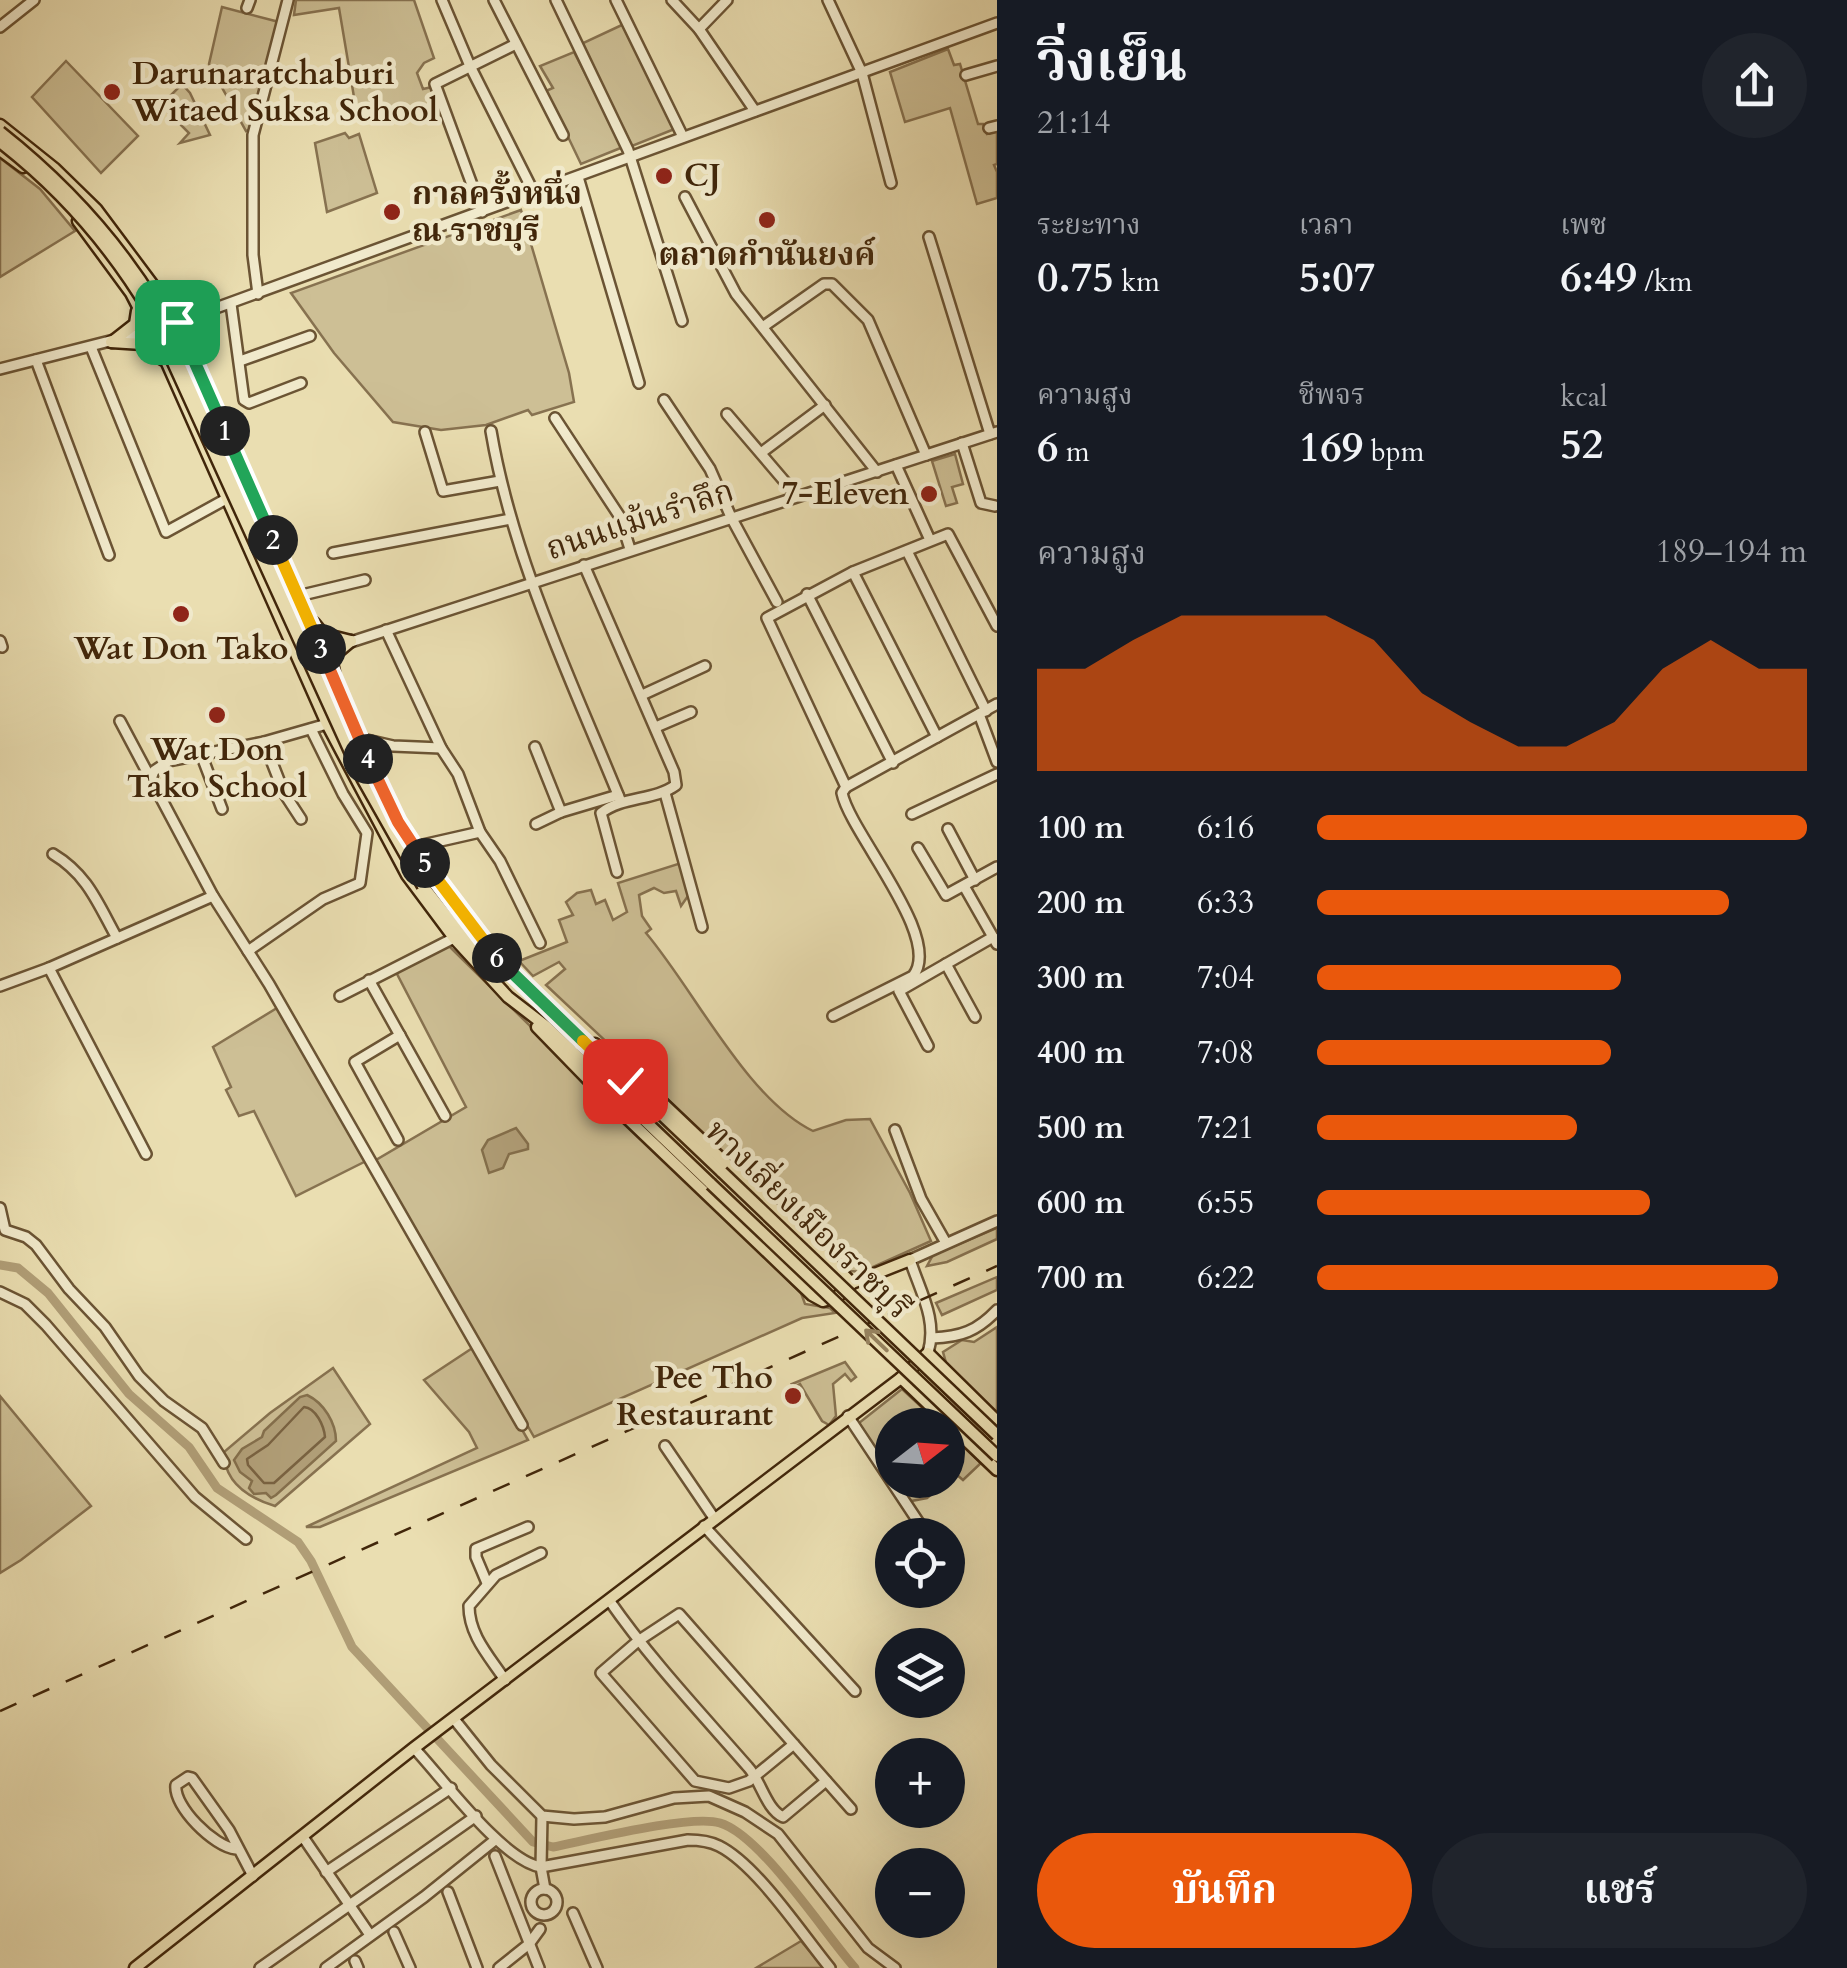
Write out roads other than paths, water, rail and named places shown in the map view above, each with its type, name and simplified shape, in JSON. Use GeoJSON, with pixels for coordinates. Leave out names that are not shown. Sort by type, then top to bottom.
{"type":"FeatureCollection","features":[{"type":"Feature","properties":{"kind":"main road","name":"ทางเลี่ยงเมืองราชบุรี"},"geometry":{"type":"LineString","coordinates":[[0,128],[56,169],[96,209],[164,300],[307,614],[380,786],[414,847],[498,959]]}},
{"type":"Feature","properties":{"kind":"main road","name":"ทางเลี่ยงเมืองราชบุรี"},"geometry":{"type":"LineString","coordinates":[[0,128],[81,204],[124,256],[154,303],[369,774],[426,883],[528,989],[997,1435]]}},
{"type":"Feature","properties":{"kind":"main road","name":"ทางเลี่ยงเมืองราชบุรี"},"geometry":{"type":"LineString","coordinates":[[0,142],[74,208],[121,265],[150,312],[362,778],[426,883],[470,945],[547,1028],[997,1456]]}},
{"type":"Feature","properties":{"kind":"main road","name":"ทางเลี่ยงเมืองราชบุรี"},"geometry":{"type":"LineString","coordinates":[[0,150],[36,178],[74,216],[109,259],[136,305],[228,498],[327,724],[390,847],[422,898],[454,938],[508,997],[547,1028]]}},
{"type":"Feature","properties":{"kind":"main road"},"geometry":{"type":"LineString","coordinates":[[164,300],[182,313],[204,314]]}},
{"type":"Feature","properties":{"kind":"main road"},"geometry":{"type":"LineString","coordinates":[[111,342],[136,324],[136,305]]}},
{"type":"Feature","properties":{"kind":"main road"},"geometry":{"type":"LineString","coordinates":[[188,347],[188,335],[204,314]]}},
{"type":"Feature","properties":{"kind":"main road"},"geometry":{"type":"LineString","coordinates":[[111,342],[142,344],[166,363]]}},
{"type":"Feature","properties":{"kind":"main road"},"geometry":{"type":"LineString","coordinates":[[307,614],[323,634],[351,641]]}},
{"type":"Feature","properties":{"kind":"main road"},"geometry":{"type":"LineString","coordinates":[[339,692],[332,663],[351,641]]}},
{"type":"Feature","properties":{"kind":"main road"},"geometry":{"type":"LineString","coordinates":[[528,989],[631,1073],[852,1283]]}},
{"type":"Feature","properties":{"kind":"main road"},"geometry":{"type":"LineString","coordinates":[[508,997],[606,1099],[812,1296],[823,1301],[837,1296],[852,1283],[910,1260]]}},
{"type":"Feature","properties":{"kind":"main road"},"geometry":{"type":"LineString","coordinates":[[135,1968],[714,1518],[901,1378],[928,1353],[997,1421]]}},
{"type":"Feature","properties":{"kind":"main road"},"geometry":{"type":"LineString","coordinates":[[901,1378],[997,1470]]}},
{"type":"Feature","properties":{"kind":"street"},"geometry":{"type":"LineString","coordinates":[[0,27],[34,0]]}},
{"type":"Feature","properties":{"kind":"street"},"geometry":{"type":"LineString","coordinates":[[258,294],[253,255],[253,136],[288,0]]}},
{"type":"Feature","properties":{"kind":"street"},"geometry":{"type":"LineString","coordinates":[[442,0],[470,66],[534,193]]}},
{"type":"Feature","properties":{"kind":"street"},"geometry":{"type":"LineString","coordinates":[[494,0],[563,135]]}},
{"type":"Feature","properties":{"kind":"street"},"geometry":{"type":"LineString","coordinates":[[556,0],[628,150],[682,321]]}},
{"type":"Feature","properties":{"kind":"street"},"geometry":{"type":"LineString","coordinates":[[616,0],[684,138]]}},
{"type":"Feature","properties":{"kind":"street"},"geometry":{"type":"LineString","coordinates":[[672,0],[699,29],[755,111]]}},
{"type":"Feature","properties":{"kind":"street"},"geometry":{"type":"LineString","coordinates":[[828,0],[862,73],[890,183]]}},
{"type":"Feature","properties":{"kind":"street"},"geometry":{"type":"LineString","coordinates":[[699,29],[725,1]]}},
{"type":"Feature","properties":{"kind":"street"},"geometry":{"type":"LineString","coordinates":[[0,369],[150,332],[204,314],[997,24]]}},
{"type":"Feature","properties":{"kind":"street"},"geometry":{"type":"LineString","coordinates":[[482,212],[435,84],[516,44]]}},
{"type":"Feature","properties":{"kind":"street"},"geometry":{"type":"LineString","coordinates":[[966,75],[997,66]]}},
{"type":"Feature","properties":{"kind":"street"},"geometry":{"type":"LineString","coordinates":[[578,177],[639,383]]}},
{"type":"Feature","properties":{"kind":"street"},"geometry":{"type":"LineString","coordinates":[[685,197],[736,294],[877,472]]}},
{"type":"Feature","properties":{"kind":"street"},"geometry":{"type":"LineString","coordinates":[[929,237],[994,433]]}},
{"type":"Feature","properties":{"kind":"street"},"geometry":{"type":"LineString","coordinates":[[764,326],[824,284],[832,284],[868,320],[926,455]]}},
{"type":"Feature","properties":{"kind":"street"},"geometry":{"type":"LineString","coordinates":[[231,304],[244,400],[249,403],[301,383]]}},
{"type":"Feature","properties":{"kind":"street"},"geometry":{"type":"LineString","coordinates":[[240,361],[310,336]]}},
{"type":"Feature","properties":{"kind":"street"},"geometry":{"type":"LineString","coordinates":[[91,347],[166,532],[228,498]]}},
{"type":"Feature","properties":{"kind":"street"},"geometry":{"type":"LineString","coordinates":[[36,360],[109,555]]}},
{"type":"Feature","properties":{"kind":"street"},"geometry":{"type":"LineString","coordinates":[[664,400],[710,468],[731,517],[777,602]]}},
{"type":"Feature","properties":{"kind":"street"},"geometry":{"type":"LineString","coordinates":[[761,452],[825,405]]}},
{"type":"Feature","properties":{"kind":"street"},"geometry":{"type":"LineString","coordinates":[[727,414],[797,496]]}},
{"type":"Feature","properties":{"kind":"street"},"geometry":{"type":"LineString","coordinates":[[555,418],[620,517],[630,550]]}},
{"type":"Feature","properties":{"kind":"street"},"geometry":{"type":"LineString","coordinates":[[491,431],[500,481],[532,582],[619,799]]}},
{"type":"Feature","properties":{"kind":"street"},"geometry":{"type":"LineString","coordinates":[[425,432],[443,491],[500,481]]}},
{"type":"Feature","properties":{"kind":"street","name":"ถนนแม้นรำลึก"},"geometry":{"type":"LineString","coordinates":[[298,658],[994,433]]}},
{"type":"Feature","properties":{"kind":"street"},"geometry":{"type":"LineString","coordinates":[[962,443],[980,499],[985,505],[995,506]]}},
{"type":"Feature","properties":{"kind":"street"},"geometry":{"type":"LineString","coordinates":[[896,465],[930,540]]}},
{"type":"Feature","properties":{"kind":"street"},"geometry":{"type":"LineString","coordinates":[[334,553],[511,519]]}},
{"type":"Feature","properties":{"kind":"street"},"geometry":{"type":"LineString","coordinates":[[846,786],[767,618],[853,572],[948,534],[997,626]]}},
{"type":"Feature","properties":{"kind":"street"},"geometry":{"type":"LineString","coordinates":[[907,550],[983,712],[997,762]]}},
{"type":"Feature","properties":{"kind":"street"},"geometry":{"type":"LineString","coordinates":[[536,824],[561,812],[665,793],[676,785],[656,727],[584,564]]}},
{"type":"Feature","properties":{"kind":"street"},"geometry":{"type":"LineString","coordinates":[[853,572],[938,738]]}},
{"type":"Feature","properties":{"kind":"street"},"geometry":{"type":"LineString","coordinates":[[298,596],[365,580]]}},
{"type":"Feature","properties":{"kind":"street"},"geometry":{"type":"LineString","coordinates":[[807,594],[892,763]]}},
{"type":"Feature","properties":{"kind":"street"},"geometry":{"type":"LineString","coordinates":[[386,630],[440,748],[458,774],[480,832],[500,861],[540,943]]}},
{"type":"Feature","properties":{"kind":"street"},"geometry":{"type":"LineString","coordinates":[[642,695],[705,666]]}},
{"type":"Feature","properties":{"kind":"street"},"geometry":{"type":"LineString","coordinates":[[832,1016],[913,976],[920,965],[902,902],[887,872],[864,841],[842,793],[846,786],[997,704]]}},
{"type":"Feature","properties":{"kind":"street"},"geometry":{"type":"LineString","coordinates":[[656,727],[691,712]]}},
{"type":"Feature","properties":{"kind":"street"},"geometry":{"type":"LineString","coordinates":[[120,721],[212,896],[248,950],[522,1425]]}},
{"type":"Feature","properties":{"kind":"street"},"geometry":{"type":"LineString","coordinates":[[152,779],[160,765],[327,724]]}},
{"type":"Feature","properties":{"kind":"street"},"geometry":{"type":"LineString","coordinates":[[248,950],[323,898],[360,883],[367,832],[311,729]]}},
{"type":"Feature","properties":{"kind":"street"},"geometry":{"type":"LineString","coordinates":[[358,738],[393,746],[440,748]]}},
{"type":"Feature","properties":{"kind":"street"},"geometry":{"type":"LineString","coordinates":[[264,742],[284,792],[301,819]]}},
{"type":"Feature","properties":{"kind":"street"},"geometry":{"type":"LineString","coordinates":[[534,747],[561,812]]}},
{"type":"Feature","properties":{"kind":"street"},"geometry":{"type":"LineString","coordinates":[[202,754],[222,809]]}},
{"type":"Feature","properties":{"kind":"street"},"geometry":{"type":"LineString","coordinates":[[912,814],[997,774]]}},
{"type":"Feature","properties":{"kind":"street"},"geometry":{"type":"LineString","coordinates":[[665,793],[702,927]]}},
{"type":"Feature","properties":{"kind":"street"},"geometry":{"type":"LineString","coordinates":[[618,872],[600,813],[619,799]]}},
{"type":"Feature","properties":{"kind":"street"},"geometry":{"type":"LineString","coordinates":[[948,829],[975,880]]}},
{"type":"Feature","properties":{"kind":"street"},"geometry":{"type":"LineString","coordinates":[[414,847],[480,832]]}},
{"type":"Feature","properties":{"kind":"street"},"geometry":{"type":"LineString","coordinates":[[918,848],[946,895],[997,868]]}},
{"type":"Feature","properties":{"kind":"street"},"geometry":{"type":"LineString","coordinates":[[54,854],[74,866],[83,878],[117,938]]}},
{"type":"Feature","properties":{"kind":"street"},"geometry":{"type":"LineString","coordinates":[[928,1046],[899,991],[995,941],[964,886]]}},
{"type":"Feature","properties":{"kind":"street"},"geometry":{"type":"LineString","coordinates":[[0,986],[212,896]]}},
{"type":"Feature","properties":{"kind":"street"},"geometry":{"type":"LineString","coordinates":[[340,996],[454,938]]}},
{"type":"Feature","properties":{"kind":"street"},"geometry":{"type":"LineString","coordinates":[[946,964],[975,1017]]}},
{"type":"Feature","properties":{"kind":"street"},"geometry":{"type":"LineString","coordinates":[[50,968],[146,1154]]}},
{"type":"Feature","properties":{"kind":"street"},"geometry":{"type":"LineString","coordinates":[[368,980],[445,1116]]}},
{"type":"Feature","properties":{"kind":"street"},"geometry":{"type":"LineString","coordinates":[[398,1140],[355,1062],[400,1036]]}},
{"type":"Feature","properties":{"kind":"street"},"geometry":{"type":"LineString","coordinates":[[895,1130],[921,1199],[946,1244]]}},
{"type":"Feature","properties":{"kind":"street"},"geometry":{"type":"LineString","coordinates":[[0,1208],[2,1231],[26,1237],[36,1245],[69,1289],[105,1327],[139,1376],[164,1401],[202,1428],[224,1463]]}},
{"type":"Feature","properties":{"kind":"street"},"geometry":{"type":"LineString","coordinates":[[928,1353],[931,1320],[910,1260],[997,1221]]}},
{"type":"Feature","properties":{"kind":"street"},"geometry":{"type":"LineString","coordinates":[[0,1292],[25,1304],[46,1325],[195,1497],[246,1540]]}},
{"type":"Feature","properties":{"kind":"street"},"geometry":{"type":"LineString","coordinates":[[932,1338],[974,1331],[997,1310]]}},
{"type":"Feature","properties":{"kind":"street"},"geometry":{"type":"LineString","coordinates":[[848,1416],[916,1518]]}},
{"type":"Feature","properties":{"kind":"street"},"geometry":{"type":"LineString","coordinates":[[665,1446],[714,1518]]}},
{"type":"Feature","properties":{"kind":"street"},"geometry":{"type":"LineString","coordinates":[[704,1526],[855,1691]]}},
{"type":"Feature","properties":{"kind":"street"},"geometry":{"type":"LineString","coordinates":[[487,1583],[476,1549],[528,1527]]}},
{"type":"Feature","properties":{"kind":"street"},"geometry":{"type":"LineString","coordinates":[[504,1680],[469,1622],[469,1606],[487,1583],[541,1553]]}},
{"type":"Feature","properties":{"kind":"street"},"geometry":{"type":"LineString","coordinates":[[608,1600],[638,1641],[756,1776],[776,1814],[782,1817],[826,1781]]}},
{"type":"Feature","properties":{"kind":"street"},"geometry":{"type":"LineString","coordinates":[[794,1744],[756,1776],[729,1788],[695,1781],[602,1673],[638,1641],[679,1614],[794,1744],[851,1809]]}},
{"type":"Feature","properties":{"kind":"street"},"geometry":{"type":"LineString","coordinates":[[452,1720],[542,1816],[574,1820],[674,1798],[709,1796],[745,1812],[778,1834],[868,1948],[895,1968]]}},
{"type":"Feature","properties":{"kind":"street"},"geometry":{"type":"LineString","coordinates":[[418,1746],[495,1840],[528,1865],[688,1840],[706,1841],[722,1848],[750,1871],[830,1968]]}},
{"type":"Feature","properties":{"kind":"street"},"geometry":{"type":"LineString","coordinates":[[236,1849],[223,1847],[206,1834],[178,1798],[176,1785],[192,1778],[229,1830],[253,1876]]}},
{"type":"Feature","properties":{"kind":"street"},"geometry":{"type":"LineString","coordinates":[[326,1872],[451,1788]]}},
{"type":"Feature","properties":{"kind":"street"},"geometry":{"type":"LineString","coordinates":[[260,1968],[476,1816]]}},
{"type":"Feature","properties":{"kind":"street"},"geometry":{"type":"LineString","coordinates":[[499,1968],[529,1944],[557,1904],[556,1896],[545,1889],[542,1816]]}},
{"type":"Feature","properties":{"kind":"street"},"geometry":{"type":"LineString","coordinates":[[303,1838],[370,1935]]}},
{"type":"Feature","properties":{"kind":"street"},"geometry":{"type":"LineString","coordinates":[[326,1968],[495,1840]]}},
{"type":"Feature","properties":{"kind":"street"},"geometry":{"type":"LineString","coordinates":[[496,1856],[540,1968]]}},
{"type":"Feature","properties":{"kind":"street"},"geometry":{"type":"LineString","coordinates":[[543,1922],[530,1902],[533,1894],[545,1889]]}},
{"type":"Feature","properties":{"kind":"street"},"geometry":{"type":"LineString","coordinates":[[448,1892],[477,1968]]}},
{"type":"Feature","properties":{"kind":"street"},"geometry":{"type":"LineString","coordinates":[[574,1913],[597,1968]]}},
{"type":"Feature","properties":{"kind":"street"},"geometry":{"type":"LineString","coordinates":[[394,1932],[410,1968]]}},
{"type":"Feature","properties":{"kind":"water"},"geometry":{"type":"Polygon","coordinates":[[[516,1128],[528,1149],[509,1154],[503,1168],[489,1173],[482,1150],[488,1140],[516,1128]]]}},
{"type":"Feature","properties":{"kind":"water"},"geometry":{"type":"Polygon","coordinates":[[[307,1395],[328,1414],[336,1441],[276,1495],[271,1498],[266,1493],[254,1494],[249,1488],[252,1481],[240,1472],[234,1460],[300,1397],[307,1395]]]}},
{"type":"Feature","properties":{"kind":"waterway"},"geometry":{"type":"LineString","coordinates":[[0,1265],[18,1268],[48,1293],[129,1394],[189,1447],[217,1488],[298,1542],[352,1647],[533,1842],[553,1847],[664,1825],[720,1823],[736,1831],[773,1865],[855,1968]]}},
{"type":"Feature","properties":{"kind":"railway"},"geometry":{"type":"LineString","coordinates":[[0,1711],[997,1266]]}},
{"type":"Feature","properties":{"kind":"place","name":"Darunaratchaburi Witaed Suksa School"},"geometry":{"type":"Point","coordinates":[112,92]}},
{"type":"Feature","properties":{"kind":"place","name":"CJ"},"geometry":{"type":"Point","coordinates":[664,176]}},
{"type":"Feature","properties":{"kind":"place","name":"กาลครั้งหนึ่ง ณ ราชบุรี"},"geometry":{"type":"Point","coordinates":[392,212]}},
{"type":"Feature","properties":{"kind":"place","name":"ตลาดกำนันยงค์"},"geometry":{"type":"Point","coordinates":[767,220]}},
{"type":"Feature","properties":{"kind":"place","name":"7-Eleven"},"geometry":{"type":"Point","coordinates":[929,494]}},
{"type":"Feature","properties":{"kind":"place","name":"Wat Don Tako"},"geometry":{"type":"Point","coordinates":[181,614]}},
{"type":"Feature","properties":{"kind":"place","name":"Wat Don Tako School"},"geometry":{"type":"Point","coordinates":[217,715]}},
{"type":"Feature","properties":{"kind":"place","name":"Pee Tho Restaurant"},"geometry":{"type":"Point","coordinates":[793,1396]}}]}
